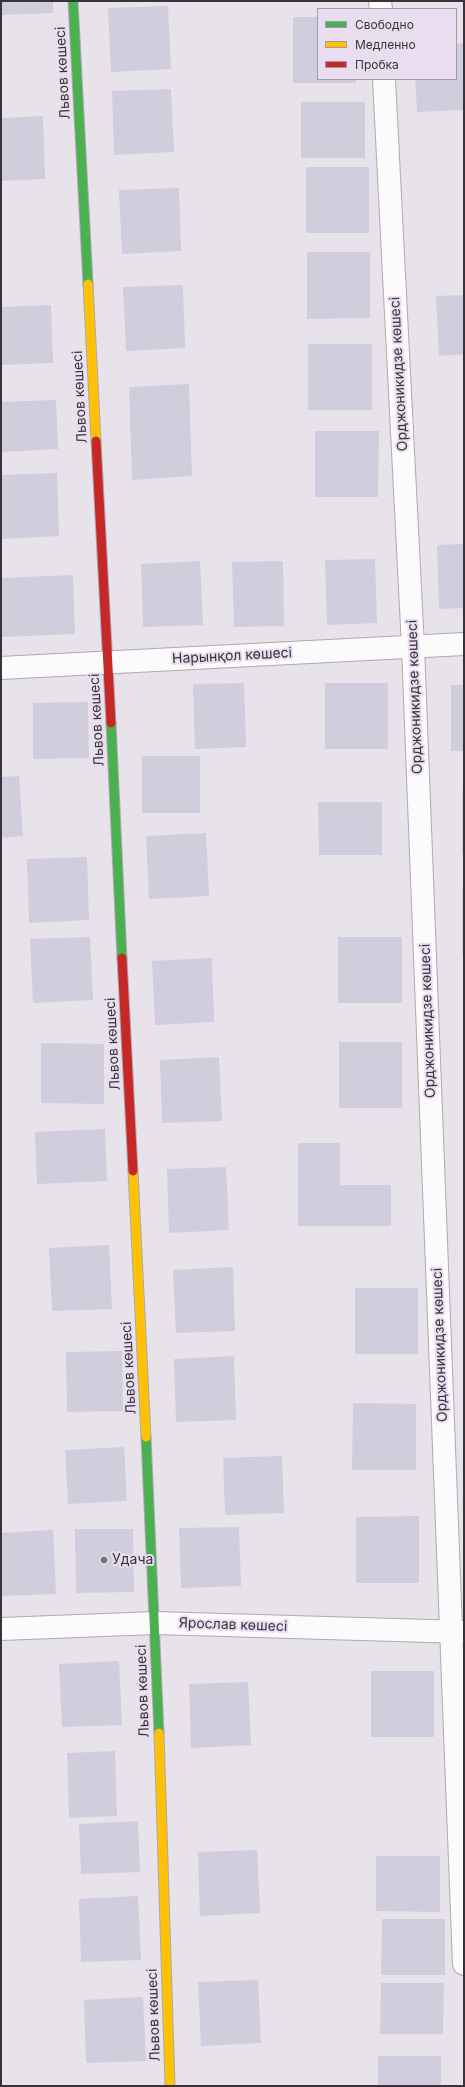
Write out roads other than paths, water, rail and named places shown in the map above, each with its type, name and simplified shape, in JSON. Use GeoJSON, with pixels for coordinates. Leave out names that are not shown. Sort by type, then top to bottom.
{"type":"FeatureCollection","features":[{"type":"Feature","properties":{"kind":"street","name":"Львов көшесі"},"geometry":{"type":"LineString","coordinates":[[73,1],[108,662],[155,1623],[170,2086]]}},
{"type":"Feature","properties":{"kind":"street","name":"Орджоникидзе көшесі"},"geometry":{"type":"LineString","coordinates":[[384,80],[413,647],[458,1633],[464,1964]]}},
{"type":"Feature","properties":{"kind":"street","name":"Нарынқол көшесі"},"geometry":{"type":"LineString","coordinates":[[1,668],[464,644]]}},
{"type":"Feature","properties":{"kind":"street","name":"Ярослав көшесі"},"geometry":{"type":"LineString","coordinates":[[1,1629],[155,1623],[458,1633]]}},
{"type":"Feature","properties":{"kind":"place","name":"Удача"},"geometry":{"type":"Point","coordinates":[104,1560]}}]}
